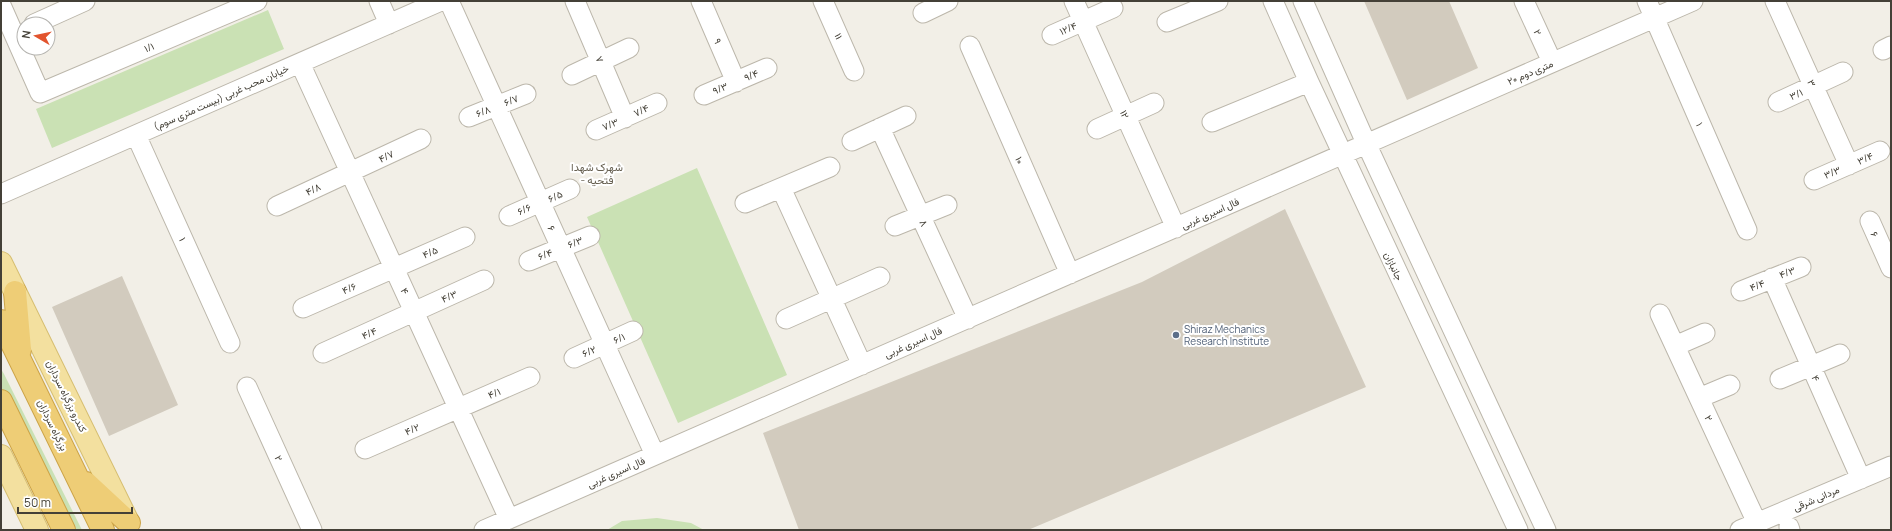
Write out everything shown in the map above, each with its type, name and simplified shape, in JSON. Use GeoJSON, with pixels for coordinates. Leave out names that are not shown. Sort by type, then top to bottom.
{"type":"FeatureCollection","features":[{"type":"Feature","properties":{"kind":"highway"},"geometry":{"type":"LineString","coordinates":[[15,292],[21,361]]}},
{"type":"Feature","properties":{"kind":"highway","name":"بزرگراه سرداران"},"geometry":{"type":"LineString","coordinates":[[1,321],[103,530]]}},
{"type":"Feature","properties":{"kind":"highway"},"geometry":{"type":"LineString","coordinates":[[1,401],[64,530]]}},
{"type":"Feature","properties":{"kind":"highway"},"geometry":{"type":"LineString","coordinates":[[77,475],[130,526]]}},
{"type":"Feature","properties":{"kind":"highway"},"geometry":{"type":"LineString","coordinates":[[45,492],[54,530]]}},
{"type":"Feature","properties":{"kind":"main road","name":"کندرو بزرگراه سرداران"},"geometry":{"type":"LineString","coordinates":[[1,263],[130,526]]}},
{"type":"Feature","properties":{"kind":"main road"},"geometry":{"type":"LineString","coordinates":[[1,456],[37,530]]}},
{"type":"Feature","properties":{"kind":"street"},"geometry":{"type":"LineString","coordinates":[[52,16],[85,1]]}},
{"type":"Feature","properties":{"kind":"street","name":"۱/۱"},"geometry":{"type":"LineString","coordinates":[[13,33],[40,93],[257,1]]}},
{"type":"Feature","properties":{"kind":"street"},"geometry":{"type":"LineString","coordinates":[[379,1],[389,24]]}},
{"type":"Feature","properties":{"kind":"street","name":"خیابان محب غربی (بیست متری سوم)"},"geometry":{"type":"LineString","coordinates":[[1,194],[441,1]]}},
{"type":"Feature","properties":{"kind":"street","name":"۶"},"geometry":{"type":"LineString","coordinates":[[449,1],[655,455]]}},
{"type":"Feature","properties":{"kind":"street","name":"۷"},"geometry":{"type":"LineString","coordinates":[[575,1],[625,118]]}},
{"type":"Feature","properties":{"kind":"street","name":"۹"},"geometry":{"type":"LineString","coordinates":[[701,1],[736,82]]}},
{"type":"Feature","properties":{"kind":"street","name":"۱۱"},"geometry":{"type":"LineString","coordinates":[[823,1],[854,71]]}},
{"type":"Feature","properties":{"kind":"street"},"geometry":{"type":"LineString","coordinates":[[923,13],[948,1]]}},
{"type":"Feature","properties":{"kind":"street","name":"۱۲"},"geometry":{"type":"LineString","coordinates":[[1074,1],[1176,228]]}},
{"type":"Feature","properties":{"kind":"street"},"geometry":{"type":"LineString","coordinates":[[1167,22],[1218,1]]}},
{"type":"Feature","properties":{"kind":"street","name":"جانبازان"},"geometry":{"type":"LineString","coordinates":[[1273,1],[1342,155],[1518,530]]}},
{"type":"Feature","properties":{"kind":"street"},"geometry":{"type":"LineString","coordinates":[[1303,1],[1366,143],[1546,530]]}},
{"type":"Feature","properties":{"kind":"street","name":"۲"},"geometry":{"type":"LineString","coordinates":[[1524,1],[1552,62]]}},
{"type":"Feature","properties":{"kind":"street","name":"۲۰ متری دوم"},"geometry":{"type":"LineString","coordinates":[[1342,155],[1366,143],[1552,62],[1651,9],[1693,1]]}},
{"type":"Feature","properties":{"kind":"street","name":"۳"},"geometry":{"type":"LineString","coordinates":[[1775,1],[1849,165]]}},
{"type":"Feature","properties":{"kind":"street"},"geometry":{"type":"LineString","coordinates":[[1,5],[13,33]]}},
{"type":"Feature","properties":{"kind":"street","name":"۱۲/۴"},"geometry":{"type":"LineString","coordinates":[[1052,35],[1113,8]]}},
{"type":"Feature","properties":{"kind":"street","name":"۱"},"geometry":{"type":"LineString","coordinates":[[1651,9],[1746,230]]}},
{"type":"Feature","properties":{"kind":"street","name":"۱۰"},"geometry":{"type":"LineString","coordinates":[[970,46],[1070,274]]}},
{"type":"Feature","properties":{"kind":"street"},"geometry":{"type":"LineString","coordinates":[[572,75],[629,48]]}},
{"type":"Feature","properties":{"kind":"street","name":"۴"},"geometry":{"type":"LineString","coordinates":[[300,63],[509,519]]}},
{"type":"Feature","properties":{"kind":"street","name":"۹/۴"},"geometry":{"type":"LineString","coordinates":[[736,82],[767,68]]}},
{"type":"Feature","properties":{"kind":"street","name":"۳/۱"},"geometry":{"type":"LineString","coordinates":[[1778,102],[1843,72]]}},
{"type":"Feature","properties":{"kind":"street","name":"۹/۳"},"geometry":{"type":"LineString","coordinates":[[704,95],[736,82]]}},
{"type":"Feature","properties":{"kind":"street"},"geometry":{"type":"LineString","coordinates":[[1212,122],[1309,82]]}},
{"type":"Feature","properties":{"kind":"street","name":"۶/۷"},"geometry":{"type":"LineString","coordinates":[[497,106],[526,94]]}},
{"type":"Feature","properties":{"kind":"street","name":"۷/۴"},"geometry":{"type":"LineString","coordinates":[[625,118],[656,103]]}},
{"type":"Feature","properties":{"kind":"street"},"geometry":{"type":"LineString","coordinates":[[1097,129],[1154,103]]}},
{"type":"Feature","properties":{"kind":"street","name":"۶/۸"},"geometry":{"type":"LineString","coordinates":[[469,117],[497,106]]}},
{"type":"Feature","properties":{"kind":"street"},"geometry":{"type":"LineString","coordinates":[[852,141],[906,116]]}},
{"type":"Feature","properties":{"kind":"street","name":"۷/۳"},"geometry":{"type":"LineString","coordinates":[[596,130],[625,118]]}},
{"type":"Feature","properties":{"kind":"street","name":"۸"},"geometry":{"type":"LineString","coordinates":[[880,128],[968,319]]}},
{"type":"Feature","properties":{"kind":"street","name":"۱"},"geometry":{"type":"LineString","coordinates":[[136,135],[230,343]]}},
{"type":"Feature","properties":{"kind":"street","name":"۴/۷"},"geometry":{"type":"LineString","coordinates":[[350,172],[421,140]]}},
{"type":"Feature","properties":{"kind":"street","name":"۳/۴"},"geometry":{"type":"LineString","coordinates":[[1849,165],[1880,151]]}},
{"type":"Feature","properties":{"kind":"street","name":"فال اسیری غربی"},"geometry":{"type":"LineString","coordinates":[[484,530],[1342,155]]}},
{"type":"Feature","properties":{"kind":"street","name":"۳/۳"},"geometry":{"type":"LineString","coordinates":[[1814,180],[1849,165]]}},
{"type":"Feature","properties":{"kind":"street"},"geometry":{"type":"LineString","coordinates":[[746,203],[830,167]]}},
{"type":"Feature","properties":{"kind":"street","name":"۴/۸"},"geometry":{"type":"LineString","coordinates":[[277,206],[350,172]]}},
{"type":"Feature","properties":{"kind":"street"},"geometry":{"type":"LineString","coordinates":[[781,188],[862,365]]}},
{"type":"Feature","properties":{"kind":"street","name":"۶/۵"},"geometry":{"type":"LineString","coordinates":[[540,202],[570,189]]}},
{"type":"Feature","properties":{"kind":"street","name":"۶/۶"},"geometry":{"type":"LineString","coordinates":[[509,216],[540,202]]}},
{"type":"Feature","properties":{"kind":"street"},"geometry":{"type":"LineString","coordinates":[[895,226],[947,205]]}},
{"type":"Feature","properties":{"kind":"street","name":"۶"},"geometry":{"type":"LineString","coordinates":[[1870,221],[1891,268]]}},
{"type":"Feature","properties":{"kind":"street","name":"۶/۳"},"geometry":{"type":"LineString","coordinates":[[561,248],[590,236]]}},
{"type":"Feature","properties":{"kind":"street","name":"۴/۵"},"geometry":{"type":"LineString","coordinates":[[394,268],[465,237]]}},
{"type":"Feature","properties":{"kind":"street","name":"۶/۴"},"geometry":{"type":"LineString","coordinates":[[529,261],[561,248]]}},
{"type":"Feature","properties":{"kind":"street","name":"۴/۳"},"geometry":{"type":"LineString","coordinates":[[1772,278],[1801,267]]}},
{"type":"Feature","properties":{"kind":"street","name":"۴/۶"},"geometry":{"type":"LineString","coordinates":[[303,308],[394,268]]}},
{"type":"Feature","properties":{"kind":"street"},"geometry":{"type":"LineString","coordinates":[[786,319],[880,276]]}},
{"type":"Feature","properties":{"kind":"street","name":"۴"},"geometry":{"type":"LineString","coordinates":[[1772,278],[1860,478]]}},
{"type":"Feature","properties":{"kind":"street","name":"۴/۴"},"geometry":{"type":"LineString","coordinates":[[1741,291],[1772,278]]}},
{"type":"Feature","properties":{"kind":"street","name":"۴/۳"},"geometry":{"type":"LineString","coordinates":[[414,312],[484,280]]}},
{"type":"Feature","properties":{"kind":"street","name":"۴/۴"},"geometry":{"type":"LineString","coordinates":[[323,353],[414,312]]}},
{"type":"Feature","properties":{"kind":"street","name":"۲"},"geometry":{"type":"LineString","coordinates":[[1660,314],[1699,398],[1749,526]]}},
{"type":"Feature","properties":{"kind":"street","name":"۶/۱"},"geometry":{"type":"LineString","coordinates":[[604,344],[633,331]]}},
{"type":"Feature","properties":{"kind":"street"},"geometry":{"type":"LineString","coordinates":[[1675,346],[1705,333]]}},
{"type":"Feature","properties":{"kind":"street","name":"۶/۲"},"geometry":{"type":"LineString","coordinates":[[574,358],[604,344]]}},
{"type":"Feature","properties":{"kind":"street"},"geometry":{"type":"LineString","coordinates":[[1780,379],[1840,354]]}},
{"type":"Feature","properties":{"kind":"street","name":"۴/۱"},"geometry":{"type":"LineString","coordinates":[[458,408],[530,377]]}},
{"type":"Feature","properties":{"kind":"street"},"geometry":{"type":"LineString","coordinates":[[1699,398],[1730,385]]}},
{"type":"Feature","properties":{"kind":"street","name":"۲"},"geometry":{"type":"LineString","coordinates":[[247,387],[312,530]]}},
{"type":"Feature","properties":{"kind":"street","name":"۴/۲"},"geometry":{"type":"LineString","coordinates":[[365,449],[458,408]]}},
{"type":"Feature","properties":{"kind":"street","name":"مردانی شرقی"},"geometry":{"type":"LineString","coordinates":[[1749,526],[1891,466]]}},
{"type":"Feature","properties":{"kind":"green space"},"geometry":{"type":"Polygon","coordinates":[[[268,10],[284,49],[52,148],[36,109],[268,10]]]}},
{"type":"Feature","properties":{"kind":"green space"},"geometry":{"type":"Polygon","coordinates":[[[697,168],[787,375],[678,423],[587,217],[697,168]]]}},
{"type":"Feature","properties":{"kind":"green space"},"geometry":{"type":"Polygon","coordinates":[[[1,369],[82,530],[72,530],[1,387],[1,369]]]}},
{"type":"Feature","properties":{"kind":"green space"},"geometry":{"type":"Polygon","coordinates":[[[657,518],[691,523],[704,530],[607,530],[622,521],[657,518]]]}},
{"type":"Feature","properties":{"kind":"building"},"geometry":{"type":"Polygon","coordinates":[[[1364,1],[1449,1],[1478,68],[1407,100],[1364,1]]]}},
{"type":"Feature","properties":{"kind":"building","name":"Shiraz Mechanics Research Institute"},"geometry":{"type":"Polygon","coordinates":[[[1285,209],[1366,387],[1028,530],[799,530],[763,433],[1142,282],[1285,209]]]}},
{"type":"Feature","properties":{"kind":"building"},"geometry":{"type":"Polygon","coordinates":[[[122,276],[178,405],[109,436],[52,307],[122,276]]]}},
{"type":"Feature","properties":{"kind":"place","name":"Shiraz Mechanics Research Institute"},"geometry":{"type":"Point","coordinates":[1176,335]}},
{"type":"Feature","properties":{"kind":"district","name":"شهرک شهدا - فتحیه"},"geometry":{"type":"Point","coordinates":[597,173]}}]}
